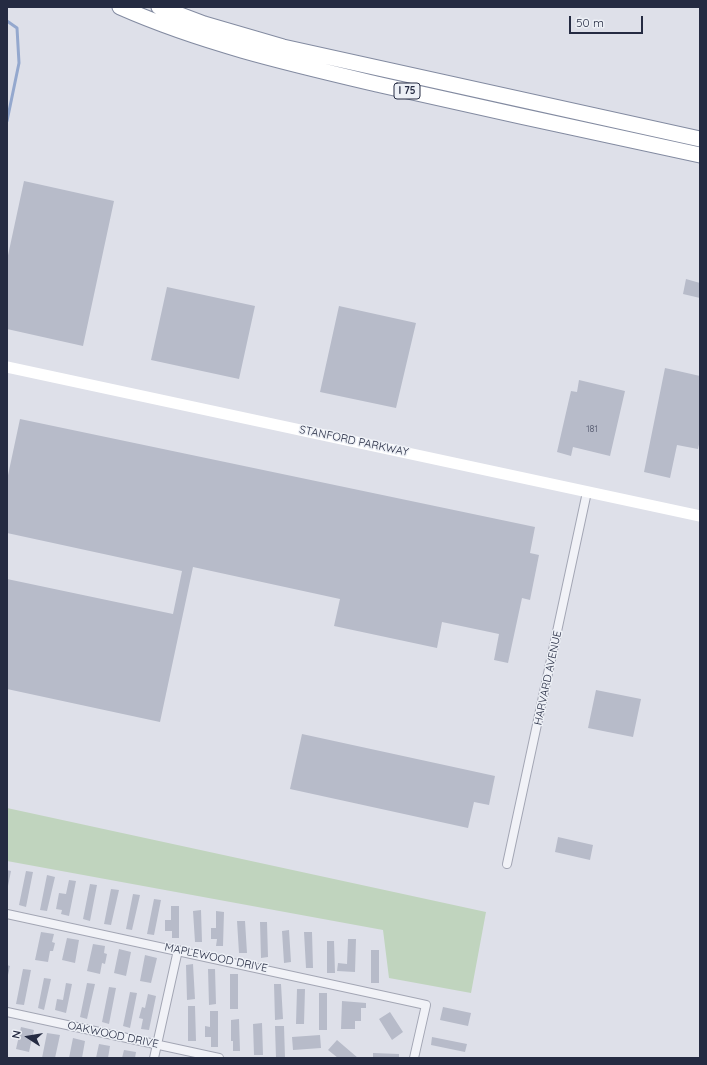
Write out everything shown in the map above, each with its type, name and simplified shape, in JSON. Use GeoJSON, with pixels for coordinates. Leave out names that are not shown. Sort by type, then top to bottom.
{"type":"FeatureCollection","features":[{"type":"Feature","properties":{"kind":"highway","name":"I 75"},"geometry":{"type":"LineString","coordinates":[[120,7],[199,38],[292,64],[700,155]]}},
{"type":"Feature","properties":{"kind":"highway","name":"I 75"},"geometry":{"type":"LineString","coordinates":[[159,7],[204,24],[283,47],[700,139]]}},
{"type":"Feature","properties":{"kind":"street","name":"STANFORD PARKWAY"},"geometry":{"type":"LineString","coordinates":[[7,367],[700,516]]}},
{"type":"Feature","properties":{"kind":"street","name":"HARVARD AVENUE"},"geometry":{"type":"LineString","coordinates":[[507,864],[588,492]]}},
{"type":"Feature","properties":{"kind":"street","name":"MAPLEWOOD DRIVE"},"geometry":{"type":"LineString","coordinates":[[7,914],[426,1005],[414,1058]]}},
{"type":"Feature","properties":{"kind":"street"},"geometry":{"type":"LineString","coordinates":[[154,1058],[178,950]]}},
{"type":"Feature","properties":{"kind":"street","name":"OAKWOOD DRIVE"},"geometry":{"type":"LineString","coordinates":[[7,1012],[219,1058]]}},
{"type":"Feature","properties":{"kind":"green space"},"geometry":{"type":"Polygon","coordinates":[[[7,808],[486,912],[471,993],[389,978],[383,930],[7,861],[7,808]]]}},
{"type":"Feature","properties":{"kind":"building"},"geometry":{"type":"Polygon","coordinates":[[[24,181],[114,201],[83,346],[7,329],[7,260],[24,181]]]}},
{"type":"Feature","properties":{"kind":"building"},"geometry":{"type":"Polygon","coordinates":[[[686,279],[700,283],[700,298],[683,294],[686,279]]]}},
{"type":"Feature","properties":{"kind":"building"},"geometry":{"type":"Polygon","coordinates":[[[167,287],[255,306],[239,379],[151,360],[167,287]]]}},
{"type":"Feature","properties":{"kind":"building"},"geometry":{"type":"Polygon","coordinates":[[[339,306],[416,323],[396,408],[320,392],[339,306]]]}},
{"type":"Feature","properties":{"kind":"building"},"geometry":{"type":"Polygon","coordinates":[[[665,368],[700,376],[700,440],[698,449],[677,445],[670,478],[644,472],[665,368]]]}},
{"type":"Feature","properties":{"kind":"building"},"geometry":{"type":"Polygon","coordinates":[[[579,380],[625,391],[610,456],[573,447],[571,456],[557,452],[571,391],[577,392],[579,380]]]}},
{"type":"Feature","properties":{"kind":"building"},"geometry":{"type":"Polygon","coordinates":[[[20,419],[535,527],[530,553],[539,555],[530,600],[522,598],[508,663],[494,660],[499,634],[442,622],[437,648],[334,626],[340,599],[193,567],[160,722],[7,689],[7,579],[173,614],[182,571],[7,533],[7,480],[20,419]]]}},
{"type":"Feature","properties":{"kind":"building"},"geometry":{"type":"Polygon","coordinates":[[[596,690],[641,699],[633,737],[588,728],[596,690]]]}},
{"type":"Feature","properties":{"kind":"building"},"geometry":{"type":"Polygon","coordinates":[[[302,734],[495,776],[489,805],[474,802],[468,828],[290,789],[302,734]]]}},
{"type":"Feature","properties":{"kind":"building"},"geometry":{"type":"Polygon","coordinates":[[[558,837],[593,845],[590,860],[555,852],[558,837]]]}},
{"type":"Feature","properties":{"kind":"building"},"geometry":{"type":"Polygon","coordinates":[[[7,870],[11,871],[8,886],[7,886],[7,870]]]}},
{"type":"Feature","properties":{"kind":"building"},"geometry":{"type":"Polygon","coordinates":[[[26,871],[33,872],[26,907],[19,905],[26,871]]]}},
{"type":"Feature","properties":{"kind":"building"},"geometry":{"type":"Polygon","coordinates":[[[47,875],[55,877],[47,911],[40,910],[47,875]]]}},
{"type":"Feature","properties":{"kind":"building"},"geometry":{"type":"Polygon","coordinates":[[[69,880],[76,881],[69,916],[61,914],[62,910],[56,909],[59,893],[66,894],[69,880]]]}},
{"type":"Feature","properties":{"kind":"building"},"geometry":{"type":"Polygon","coordinates":[[[90,884],[97,885],[90,921],[83,919],[90,884]]]}},
{"type":"Feature","properties":{"kind":"building"},"geometry":{"type":"Polygon","coordinates":[[[111,889],[119,890],[111,925],[104,924],[111,889]]]}},
{"type":"Feature","properties":{"kind":"building"},"geometry":{"type":"Polygon","coordinates":[[[133,894],[140,895],[132,930],[126,929],[133,894]]]}},
{"type":"Feature","properties":{"kind":"building"},"geometry":{"type":"Polygon","coordinates":[[[154,899],[161,900],[154,935],[147,934],[154,899]]]}},
{"type":"Feature","properties":{"kind":"building"},"geometry":{"type":"Polygon","coordinates":[[[171,906],[179,906],[179,938],[172,938],[172,931],[165,931],[165,920],[171,920],[171,906]]]}},
{"type":"Feature","properties":{"kind":"building"},"geometry":{"type":"Polygon","coordinates":[[[201,910],[202,942],[195,942],[193,911],[201,910]]]}},
{"type":"Feature","properties":{"kind":"building"},"geometry":{"type":"Polygon","coordinates":[[[216,911],[224,912],[223,946],[216,946],[217,939],[211,939],[211,928],[216,928],[216,911]]]}},
{"type":"Feature","properties":{"kind":"building"},"geometry":{"type":"Polygon","coordinates":[[[237,921],[245,921],[247,953],[239,953],[237,921]]]}},
{"type":"Feature","properties":{"kind":"building"},"geometry":{"type":"Polygon","coordinates":[[[260,922],[267,922],[268,957],[261,958],[260,922]]]}},
{"type":"Feature","properties":{"kind":"building"},"geometry":{"type":"Polygon","coordinates":[[[289,930],[291,962],[284,963],[282,931],[289,930]]]}},
{"type":"Feature","properties":{"kind":"building"},"geometry":{"type":"Polygon","coordinates":[[[41,932],[54,934],[52,942],[55,943],[53,951],[50,951],[48,962],[35,960],[41,932]]]}},
{"type":"Feature","properties":{"kind":"building"},"geometry":{"type":"Polygon","coordinates":[[[304,932],[312,932],[313,968],[306,968],[304,932]]]}},
{"type":"Feature","properties":{"kind":"building"},"geometry":{"type":"Polygon","coordinates":[[[67,938],[79,940],[75,963],[62,960],[67,938]]]}},
{"type":"Feature","properties":{"kind":"building"},"geometry":{"type":"Polygon","coordinates":[[[348,939],[356,939],[355,972],[337,971],[338,963],[347,964],[348,939]]]}},
{"type":"Feature","properties":{"kind":"building"},"geometry":{"type":"Polygon","coordinates":[[[327,941],[334,941],[335,973],[327,973],[327,941]]]}},
{"type":"Feature","properties":{"kind":"building"},"geometry":{"type":"Polygon","coordinates":[[[93,944],[105,946],[104,953],[107,954],[105,964],[102,963],[100,974],[87,971],[93,944]]]}},
{"type":"Feature","properties":{"kind":"building"},"geometry":{"type":"Polygon","coordinates":[[[119,949],[131,952],[126,976],[114,973],[119,949]]]}},
{"type":"Feature","properties":{"kind":"building"},"geometry":{"type":"Polygon","coordinates":[[[371,950],[379,950],[379,983],[371,983],[371,950]]]}},
{"type":"Feature","properties":{"kind":"building"},"geometry":{"type":"Polygon","coordinates":[[[145,955],[157,958],[151,983],[140,981],[145,955]]]}},
{"type":"Feature","properties":{"kind":"building"},"geometry":{"type":"Polygon","coordinates":[[[193,964],[195,999],[187,1000],[186,965],[193,964]]]}},
{"type":"Feature","properties":{"kind":"building"},"geometry":{"type":"Polygon","coordinates":[[[7,965],[10,966],[8,975],[7,975],[7,965]]]}},
{"type":"Feature","properties":{"kind":"building"},"geometry":{"type":"Polygon","coordinates":[[[23,969],[31,970],[24,1005],[16,1004],[23,969]]]}},
{"type":"Feature","properties":{"kind":"building"},"geometry":{"type":"Polygon","coordinates":[[[208,969],[215,969],[216,1004],[209,1005],[208,969]]]}},
{"type":"Feature","properties":{"kind":"building"},"geometry":{"type":"Polygon","coordinates":[[[230,974],[238,974],[238,1009],[230,1009],[230,974]]]}},
{"type":"Feature","properties":{"kind":"building"},"geometry":{"type":"Polygon","coordinates":[[[44,978],[51,979],[44,1010],[38,1008],[44,978]]]}},
{"type":"Feature","properties":{"kind":"building"},"geometry":{"type":"Polygon","coordinates":[[[66,983],[72,984],[66,1013],[55,1010],[57,999],[63,1000],[66,983]]]}},
{"type":"Feature","properties":{"kind":"building"},"geometry":{"type":"Polygon","coordinates":[[[87,983],[95,984],[87,1019],[80,1017],[87,983]]]}},
{"type":"Feature","properties":{"kind":"building"},"geometry":{"type":"Polygon","coordinates":[[[274,984],[281,984],[283,1019],[275,1020],[274,984]]]}},
{"type":"Feature","properties":{"kind":"building"},"geometry":{"type":"Polygon","coordinates":[[[109,987],[116,988],[109,1024],[102,1022],[109,987]]]}},
{"type":"Feature","properties":{"kind":"building"},"geometry":{"type":"Polygon","coordinates":[[[297,989],[305,989],[304,1024],[296,1024],[297,989]]]}},
{"type":"Feature","properties":{"kind":"building"},"geometry":{"type":"Polygon","coordinates":[[[130,992],[137,993],[130,1028],[123,1026],[130,992]]]}},
{"type":"Feature","properties":{"kind":"building"},"geometry":{"type":"Polygon","coordinates":[[[319,993],[327,993],[327,1030],[319,1030],[319,993]]]}},
{"type":"Feature","properties":{"kind":"building"},"geometry":{"type":"Polygon","coordinates":[[[148,994],[156,996],[149,1030],[141,1029],[143,1019],[139,1018],[142,1007],[145,1008],[148,994]]]}},
{"type":"Feature","properties":{"kind":"building"},"geometry":{"type":"Polygon","coordinates":[[[342,1001],[366,1003],[366,1008],[361,1008],[361,1021],[355,1021],[355,1029],[341,1029],[342,1001]]]}},
{"type":"Feature","properties":{"kind":"building"},"geometry":{"type":"Polygon","coordinates":[[[188,1006],[195,1006],[196,1041],[188,1041],[188,1006]]]}},
{"type":"Feature","properties":{"kind":"building"},"geometry":{"type":"Polygon","coordinates":[[[443,1007],[471,1013],[468,1026],[440,1020],[443,1007]]]}},
{"type":"Feature","properties":{"kind":"building"},"geometry":{"type":"Polygon","coordinates":[[[210,1011],[218,1011],[218,1047],[211,1047],[211,1037],[205,1037],[205,1026],[210,1027],[210,1011]]]}},
{"type":"Feature","properties":{"kind":"building"},"geometry":{"type":"Polygon","coordinates":[[[390,1012],[403,1032],[392,1040],[379,1019],[390,1012]]]}},
{"type":"Feature","properties":{"kind":"building"},"geometry":{"type":"Polygon","coordinates":[[[239,1019],[240,1051],[233,1051],[233,1041],[231,1041],[231,1020],[239,1019]]]}},
{"type":"Feature","properties":{"kind":"building"},"geometry":{"type":"Polygon","coordinates":[[[262,1023],[263,1055],[254,1055],[253,1024],[262,1023]]]}},
{"type":"Feature","properties":{"kind":"building"},"geometry":{"type":"Polygon","coordinates":[[[275,1026],[284,1026],[285,1058],[276,1058],[275,1026]]]}},
{"type":"Feature","properties":{"kind":"building"},"geometry":{"type":"Polygon","coordinates":[[[21,1027],[34,1030],[29,1052],[16,1049],[21,1027]]]}},
{"type":"Feature","properties":{"kind":"building"},"geometry":{"type":"Polygon","coordinates":[[[47,1033],[60,1035],[55,1058],[42,1058],[47,1033]]]}},
{"type":"Feature","properties":{"kind":"building"},"geometry":{"type":"Polygon","coordinates":[[[320,1035],[321,1048],[293,1050],[292,1037],[320,1035]]]}},
{"type":"Feature","properties":{"kind":"building"},"geometry":{"type":"Polygon","coordinates":[[[432,1037],[467,1044],[465,1052],[431,1045],[432,1037]]]}},
{"type":"Feature","properties":{"kind":"building"},"geometry":{"type":"Polygon","coordinates":[[[73,1038],[85,1041],[82,1058],[69,1058],[73,1038]]]}},
{"type":"Feature","properties":{"kind":"building"},"geometry":{"type":"Polygon","coordinates":[[[337,1040],[358,1058],[338,1058],[328,1050],[337,1040]]]}},
{"type":"Feature","properties":{"kind":"building"},"geometry":{"type":"Polygon","coordinates":[[[99,1044],[110,1046],[108,1058],[96,1058],[99,1044]]]}},
{"type":"Feature","properties":{"kind":"building"},"geometry":{"type":"Polygon","coordinates":[[[124,1050],[136,1052],[135,1058],[122,1058],[124,1050]]]}},
{"type":"Feature","properties":{"kind":"building"},"geometry":{"type":"Polygon","coordinates":[[[373,1053],[399,1054],[399,1058],[373,1058],[373,1053]]]}},
{"type":"Feature","properties":{"kind":"waterway"},"geometry":{"type":"LineString","coordinates":[[7,21],[17,28],[19,63],[7,121]]}}]}
